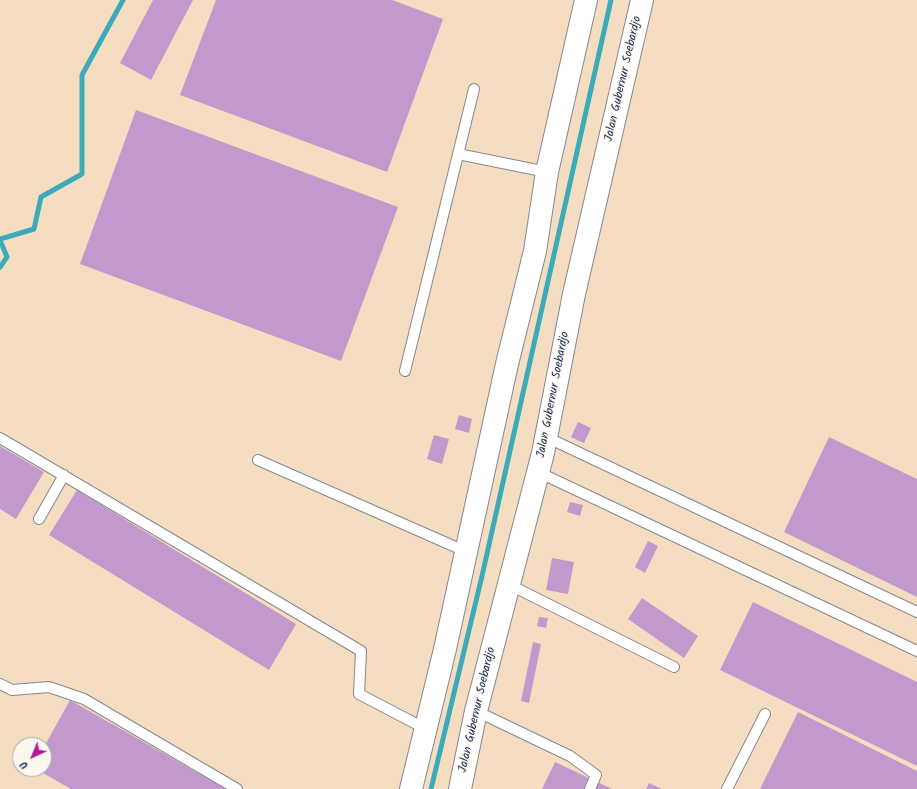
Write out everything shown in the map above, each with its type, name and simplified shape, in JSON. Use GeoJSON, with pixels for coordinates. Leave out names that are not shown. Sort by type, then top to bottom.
{"type":"FeatureCollection","features":[{"type":"Feature","properties":{"kind":"highway"},"geometry":{"type":"LineString","coordinates":[[412,789],[467,552],[507,364],[535,252],[547,172],[586,0]]}},
{"type":"Feature","properties":{"kind":"highway","name":"Jalan Gubernur Soebardjo"},"geometry":{"type":"LineString","coordinates":[[464,787],[476,711],[538,472],[574,294],[642,0]]}},
{"type":"Feature","properties":{"kind":"lane"},"geometry":{"type":"LineString","coordinates":[[405,371],[474,89]]}},
{"type":"Feature","properties":{"kind":"lane"},"geometry":{"type":"LineString","coordinates":[[458,154],[547,172]]}},
{"type":"Feature","properties":{"kind":"lane"},"geometry":{"type":"LineString","coordinates":[[546,437],[917,612]]}},
{"type":"Feature","properties":{"kind":"lane"},"geometry":{"type":"LineString","coordinates":[[0,438],[361,650],[359,694],[426,729]]}},
{"type":"Feature","properties":{"kind":"lane"},"geometry":{"type":"LineString","coordinates":[[258,460],[467,552]]}},
{"type":"Feature","properties":{"kind":"lane"},"geometry":{"type":"LineString","coordinates":[[538,472],[917,651]]}},
{"type":"Feature","properties":{"kind":"lane"},"geometry":{"type":"LineString","coordinates":[[39,519],[64,475]]}},
{"type":"Feature","properties":{"kind":"lane"},"geometry":{"type":"LineString","coordinates":[[508,584],[674,667]]}},
{"type":"Feature","properties":{"kind":"lane"},"geometry":{"type":"LineString","coordinates":[[0,684],[12,690],[49,687],[84,698],[237,789]]}},
{"type":"Feature","properties":{"kind":"lane"},"geometry":{"type":"LineString","coordinates":[[476,711],[570,756],[596,775],[590,789]]}},
{"type":"Feature","properties":{"kind":"lane"},"geometry":{"type":"LineString","coordinates":[[727,789],[765,714]]}},
{"type":"Feature","properties":{"kind":"building"},"geometry":{"type":"Polygon","coordinates":[[[153,0],[193,0],[151,80],[120,63],[153,0]]]}},
{"type":"Feature","properties":{"kind":"building"},"geometry":{"type":"Polygon","coordinates":[[[216,0],[392,0],[443,19],[387,172],[180,95],[216,0]]]}},
{"type":"Feature","properties":{"kind":"building"},"geometry":{"type":"Polygon","coordinates":[[[136,110],[398,207],[341,361],[80,264],[136,110]]]}},
{"type":"Feature","properties":{"kind":"building"},"geometry":{"type":"Polygon","coordinates":[[[459,415],[472,419],[469,433],[455,429],[459,415]]]}},
{"type":"Feature","properties":{"kind":"building"},"geometry":{"type":"Polygon","coordinates":[[[578,422],[591,428],[584,443],[571,437],[578,422]]]}},
{"type":"Feature","properties":{"kind":"building"},"geometry":{"type":"Polygon","coordinates":[[[434,435],[449,439],[442,464],[427,459],[434,435]]]}},
{"type":"Feature","properties":{"kind":"building"},"geometry":{"type":"Polygon","coordinates":[[[829,437],[917,479],[917,597],[784,532],[829,437]]]}},
{"type":"Feature","properties":{"kind":"building"},"geometry":{"type":"Polygon","coordinates":[[[0,446],[44,472],[16,519],[0,509],[0,446]]]}},
{"type":"Feature","properties":{"kind":"building"},"geometry":{"type":"Polygon","coordinates":[[[77,490],[296,624],[269,670],[49,535],[77,490]]]}},
{"type":"Feature","properties":{"kind":"building"},"geometry":{"type":"Polygon","coordinates":[[[570,502],[583,505],[580,516],[567,512],[570,502]]]}},
{"type":"Feature","properties":{"kind":"building"},"geometry":{"type":"Polygon","coordinates":[[[648,541],[658,546],[645,573],[635,567],[648,541]]]}},
{"type":"Feature","properties":{"kind":"building"},"geometry":{"type":"Polygon","coordinates":[[[552,558],[574,562],[568,594],[546,590],[552,558]]]}},
{"type":"Feature","properties":{"kind":"building"},"geometry":{"type":"Polygon","coordinates":[[[642,598],[698,636],[684,658],[628,619],[642,598]]]}},
{"type":"Feature","properties":{"kind":"building"},"geometry":{"type":"Polygon","coordinates":[[[753,602],[917,682],[917,766],[720,670],[753,602]]]}},
{"type":"Feature","properties":{"kind":"building"},"geometry":{"type":"Polygon","coordinates":[[[539,617],[548,618],[546,628],[537,626],[539,617]]]}},
{"type":"Feature","properties":{"kind":"building"},"geometry":{"type":"Polygon","coordinates":[[[533,642],[541,644],[529,703],[521,701],[533,642]]]}},
{"type":"Feature","properties":{"kind":"building"},"geometry":{"type":"Polygon","coordinates":[[[70,700],[226,789],[71,789],[50,777],[52,777],[52,737],[50,737],[70,700]]]}},
{"type":"Feature","properties":{"kind":"building"},"geometry":{"type":"Polygon","coordinates":[[[798,712],[917,771],[917,789],[760,789],[798,712]]]}},
{"type":"Feature","properties":{"kind":"building"},"geometry":{"type":"Polygon","coordinates":[[[555,762],[612,789],[542,789],[555,762]]]}},
{"type":"Feature","properties":{"kind":"building"},"geometry":{"type":"Polygon","coordinates":[[[649,783],[662,789],[646,789],[649,783]]]}},
{"type":"Feature","properties":{"kind":"waterway"},"geometry":{"type":"LineString","coordinates":[[0,239],[34,229],[41,197],[82,174],[82,75],[123,0]]}},
{"type":"Feature","properties":{"kind":"waterway"},"geometry":{"type":"LineString","coordinates":[[431,789],[482,576],[611,0]]}},
{"type":"Feature","properties":{"kind":"waterway"},"geometry":{"type":"LineString","coordinates":[[0,240],[7,257],[0,267]]}}]}
